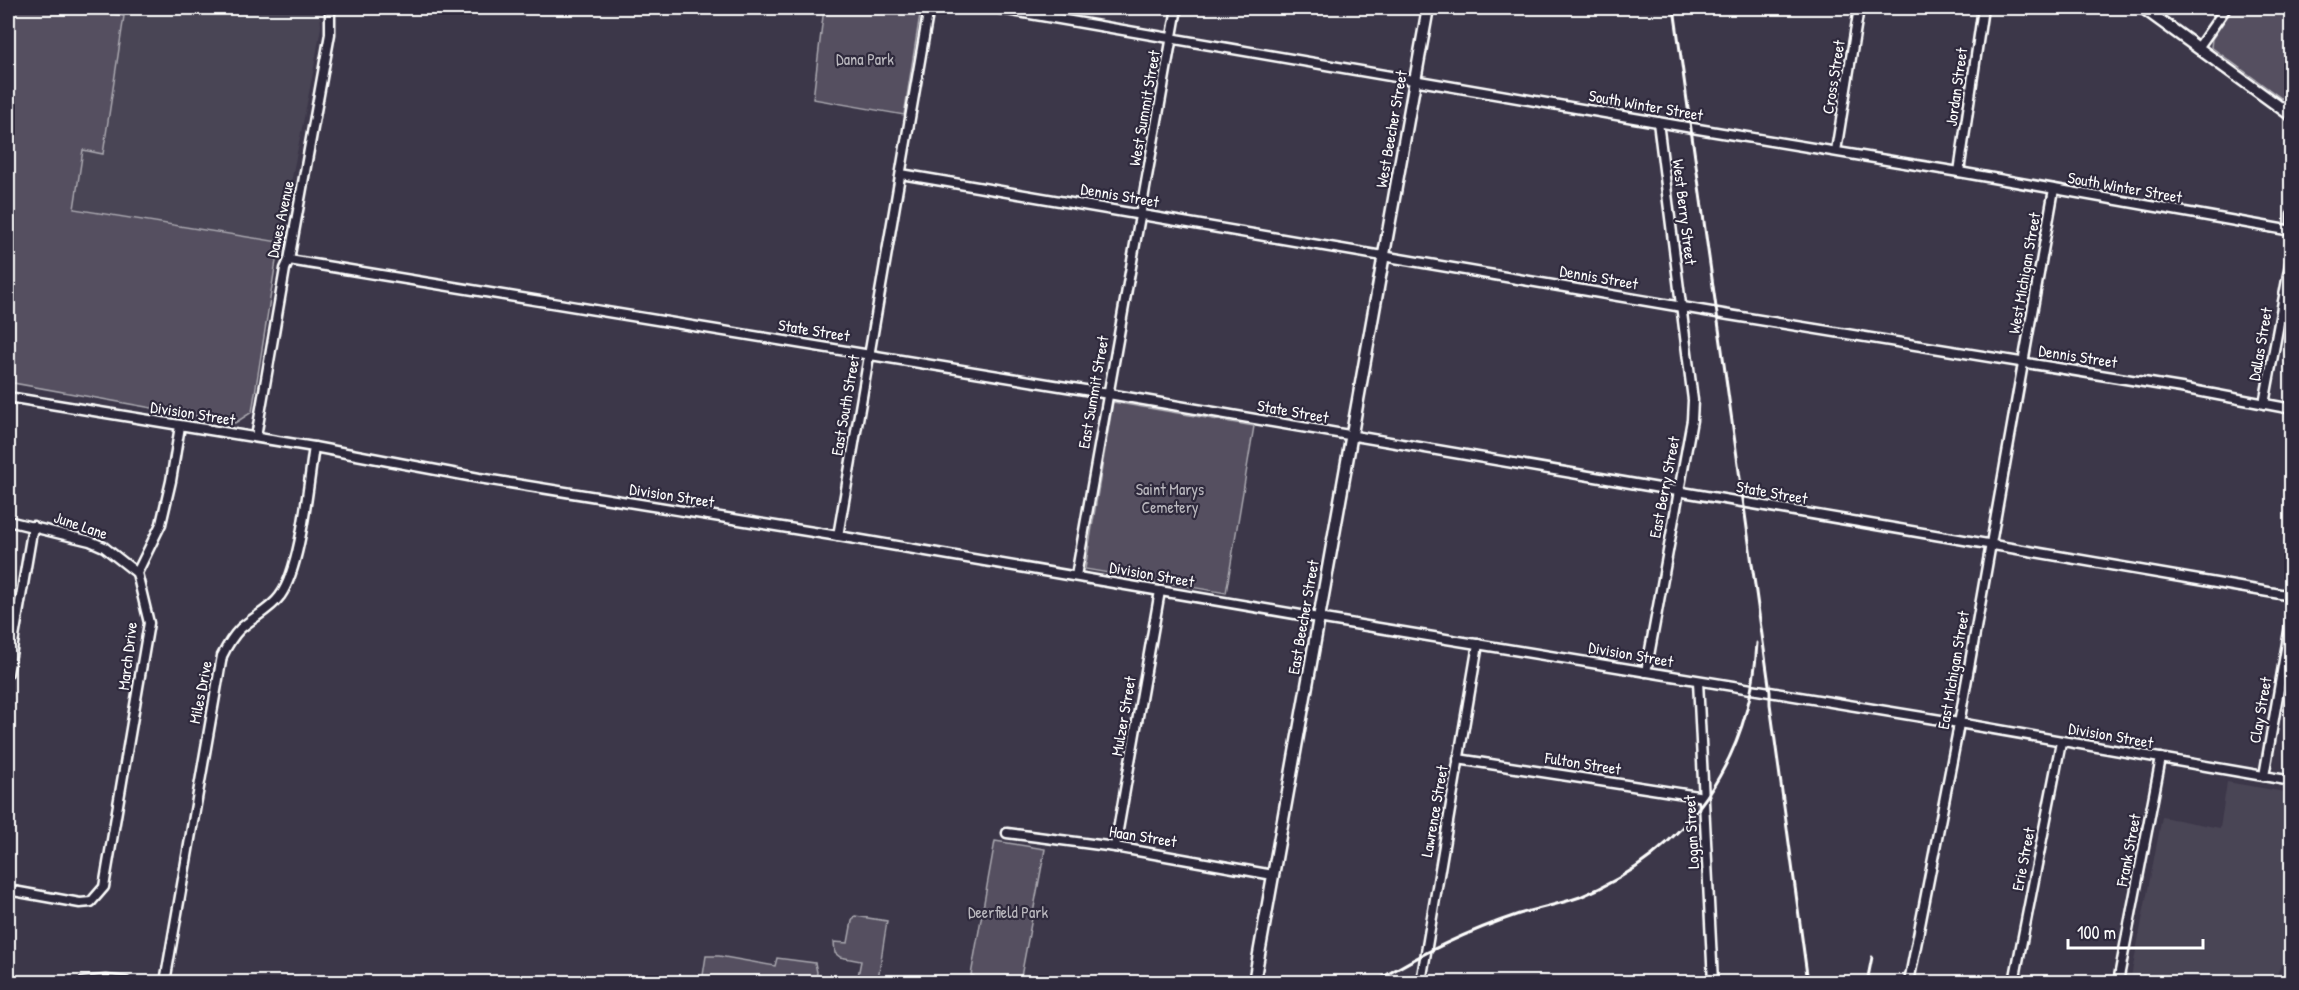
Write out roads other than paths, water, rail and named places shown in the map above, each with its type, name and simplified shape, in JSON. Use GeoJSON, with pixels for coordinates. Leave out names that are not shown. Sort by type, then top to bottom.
{"type":"FeatureCollection","features":[{"type":"Feature","properties":{"kind":"main road","name":"West Beecher Street"},"geometry":{"type":"LineString","coordinates":[[1383,256],[1428,8]]}},
{"type":"Feature","properties":{"kind":"main road"},"geometry":{"type":"LineString","coordinates":[[2144,8],[2291,113]]}},
{"type":"Feature","properties":{"kind":"main road","name":"East Beecher Street"},"geometry":{"type":"LineString","coordinates":[[1254,982],[1383,256]]}},
{"type":"Feature","properties":{"kind":"street","name":"Dawes Avenue"},"geometry":{"type":"LineString","coordinates":[[256,437],[285,269],[289,260],[330,34],[330,8]]}},
{"type":"Feature","properties":{"kind":"street","name":"East South Street"},"geometry":{"type":"LineString","coordinates":[[838,536],[929,8]]}},
{"type":"Feature","properties":{"kind":"street","name":"South Winter Street"},"geometry":{"type":"LineString","coordinates":[[995,8],[2292,231]]}},
{"type":"Feature","properties":{"kind":"street","name":"West Summit Street"},"geometry":{"type":"LineString","coordinates":[[1140,213],[1178,8]]}},
{"type":"Feature","properties":{"kind":"street","name":"Cross Street"},"geometry":{"type":"LineString","coordinates":[[1836,151],[1859,8]]}},
{"type":"Feature","properties":{"kind":"street","name":"Jordan Street"},"geometry":{"type":"LineString","coordinates":[[1959,172],[1983,8]]}},
{"type":"Feature","properties":{"kind":"street"},"geometry":{"type":"LineString","coordinates":[[2198,48],[2226,8]]}},
{"type":"Feature","properties":{"kind":"street","name":"West Berry Street"},"geometry":{"type":"LineString","coordinates":[[1658,122],[1682,306]]}},
{"type":"Feature","properties":{"kind":"street","name":"Dennis Street"},"geometry":{"type":"LineString","coordinates":[[901,174],[2292,409]]}},
{"type":"Feature","properties":{"kind":"street","name":"West Michigan Street"},"geometry":{"type":"LineString","coordinates":[[2024,363],[2054,189]]}},
{"type":"Feature","properties":{"kind":"street","name":"East Summit Street"},"geometry":{"type":"LineString","coordinates":[[1076,576],[1140,213]]}},
{"type":"Feature","properties":{"kind":"street"},"geometry":{"type":"LineString","coordinates":[[2292,216],[2292,224]]}},
{"type":"Feature","properties":{"kind":"street","name":"Dallas Street"},"geometry":{"type":"LineString","coordinates":[[2264,404],[2292,254]]}},
{"type":"Feature","properties":{"kind":"street","name":"State Street"},"geometry":{"type":"LineString","coordinates":[[289,260],[870,354],[2292,596]]}},
{"type":"Feature","properties":{"kind":"street","name":"East Berry Street"},"geometry":{"type":"LineString","coordinates":[[1646,672],[1692,420],[1693,400],[1682,306]]}},
{"type":"Feature","properties":{"kind":"street","name":"East Michigan Street"},"geometry":{"type":"LineString","coordinates":[[1909,982],[1959,723],[2024,363]]}},
{"type":"Feature","properties":{"kind":"street","name":"Division Street"},"geometry":{"type":"LineString","coordinates":[[8,397],[256,437],[479,478],[1959,723],[2292,781]]}},
{"type":"Feature","properties":{"kind":"street"},"geometry":{"type":"LineString","coordinates":[[137,573],[161,524],[180,426]]}},
{"type":"Feature","properties":{"kind":"street","name":"Miles Drive"},"geometry":{"type":"LineString","coordinates":[[165,982],[222,656],[230,640],[278,599],[288,585],[296,558],[314,447]]}},
{"type":"Feature","properties":{"kind":"street","name":"June Lane"},"geometry":{"type":"LineString","coordinates":[[8,521],[74,536],[104,547],[137,573]]}},
{"type":"Feature","properties":{"kind":"street"},"geometry":{"type":"LineString","coordinates":[[8,673],[33,526]]}},
{"type":"Feature","properties":{"kind":"street","name":"March Drive"},"geometry":{"type":"LineString","coordinates":[[8,890],[80,903],[91,902],[100,895],[104,888],[146,644],[148,623],[137,573]]}},
{"type":"Feature","properties":{"kind":"street","name":"Mulzer Street"},"geometry":{"type":"LineString","coordinates":[[1115,847],[1160,591]]}},
{"type":"Feature","properties":{"kind":"street","name":"Clay Street"},"geometry":{"type":"LineString","coordinates":[[2264,776],[2292,614]]}},
{"type":"Feature","properties":{"kind":"street","name":"Lawrence Street"},"geometry":{"type":"LineString","coordinates":[[1421,982],[1478,644]]}},
{"type":"Feature","properties":{"kind":"street","name":"Logan Street"},"geometry":{"type":"LineString","coordinates":[[1698,681],[1713,982]]}},
{"type":"Feature","properties":{"kind":"street","name":"Erie Street"},"geometry":{"type":"LineString","coordinates":[[2014,982],[2061,742]]}},
{"type":"Feature","properties":{"kind":"street","name":"Frank Street"},"geometry":{"type":"LineString","coordinates":[[2118,982],[2161,758]]}},
{"type":"Feature","properties":{"kind":"street","name":"Fulton Street"},"geometry":{"type":"LineString","coordinates":[[1458,759],[1704,797]]}},
{"type":"Feature","properties":{"kind":"street","name":"Haan Street"},"geometry":{"type":"LineString","coordinates":[[1007,833],[1115,847],[1273,875]]}},
{"type":"Feature","properties":{"kind":"street","name":"Miles Drive"},"geometry":{"type":"LineString","coordinates":[[159,982],[167,969]]}},
{"type":"Feature","properties":{"kind":"street"},"geometry":{"type":"LineString","coordinates":[[2289,982],[2292,977]]}},
{"type":"Feature","properties":{"kind":"street"},"geometry":{"type":"LineString","coordinates":[[83,982],[106,980],[126,982]]}},
{"type":"Feature","properties":{"kind":"railway"},"geometry":{"type":"LineString","coordinates":[[1674,8],[1770,692],[1808,982]]}},
{"type":"Feature","properties":{"kind":"railway"},"geometry":{"type":"LineString","coordinates":[[1375,982],[1409,962],[1481,928],[1519,914],[1580,897],[1618,878],[1652,855],[1682,828],[1707,797],[1727,762],[1742,725],[1752,685],[1757,643]]}},
{"type":"Feature","properties":{"kind":"railway"},"geometry":{"type":"LineString","coordinates":[[1867,982],[1872,957]]}},
{"type":"Feature","properties":{"kind":"park label","name":"Dana Park"},"geometry":{"type":"Point","coordinates":[865,59]}},
{"type":"Feature","properties":{"kind":"park label","name":"Saint Marys Cemetery"},"geometry":{"type":"Point","coordinates":[1170,498]}},
{"type":"Feature","properties":{"kind":"park label","name":"Deerfield Park"},"geometry":{"type":"Point","coordinates":[1008,912]}}]}
